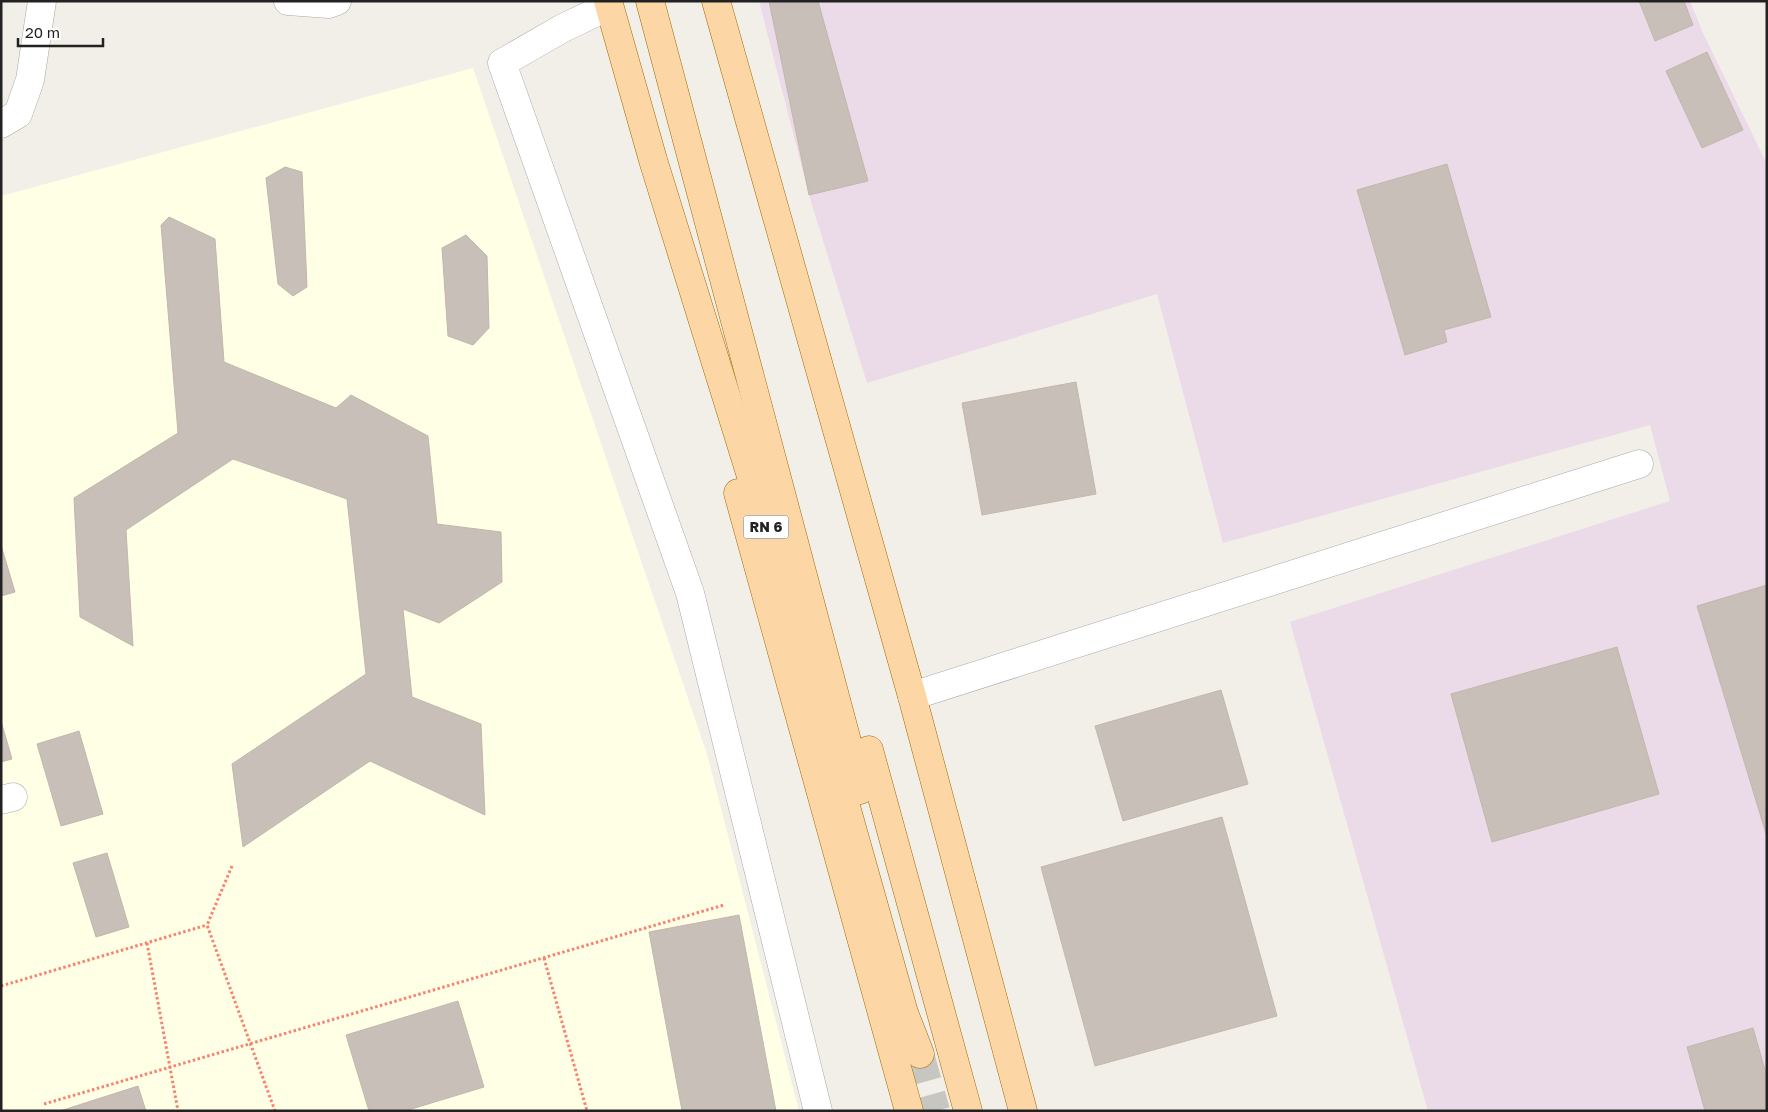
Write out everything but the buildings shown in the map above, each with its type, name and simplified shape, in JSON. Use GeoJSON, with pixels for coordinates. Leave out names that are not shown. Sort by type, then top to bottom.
{"type":"FeatureCollection","features":[{"type":"Feature","properties":{"kind":"main road","name":"RN 6"},"geometry":{"type":"LineString","coordinates":[[608,4],[653,160],[773,548],[904,1013],[920,1054],[918,1010],[690,143],[650,1]]}},
{"type":"Feature","properties":{"kind":"main road"},"geometry":{"type":"LineString","coordinates":[[716,1],[912,696],[1024,1111]]}},
{"type":"Feature","properties":{"kind":"main road","name":"RN 6"},"geometry":{"type":"LineString","coordinates":[[690,143],[738,286],[781,434],[968,1111]]}},
{"type":"Feature","properties":{"kind":"main road","name":"RN 6"},"geometry":{"type":"LineString","coordinates":[[653,160],[760,581],[909,1111]]}},
{"type":"Feature","properties":{"kind":"street"},"geometry":{"type":"LineString","coordinates":[[1,124],[18,114],[30,80],[42,1]]}},
{"type":"Feature","properties":{"kind":"street"},"geometry":{"type":"LineString","coordinates":[[288,1],[328,4],[337,1]]}},
{"type":"Feature","properties":{"kind":"street"},"geometry":{"type":"LineString","coordinates":[[608,4],[502,63],[690,593],[818,1111]]}},
{"type":"Feature","properties":{"kind":"street"},"geometry":{"type":"LineString","coordinates":[[912,696],[1639,464]]}},
{"type":"Feature","properties":{"kind":"path"},"geometry":{"type":"LineString","coordinates":[[232,866],[207,925],[275,1111]]}},
{"type":"Feature","properties":{"kind":"path"},"geometry":{"type":"LineString","coordinates":[[44,1104],[724,906]]}},
{"type":"Feature","properties":{"kind":"path"},"geometry":{"type":"LineString","coordinates":[[1,986],[207,925]]}},
{"type":"Feature","properties":{"kind":"path"},"geometry":{"type":"LineString","coordinates":[[147,943],[178,1111]]}},
{"type":"Feature","properties":{"kind":"path"},"geometry":{"type":"LineString","coordinates":[[544,958],[587,1111]]}},
{"type":"Feature","properties":{"kind":"shaded area"},"geometry":{"type":"Polygon","coordinates":[[[759,1],[1690,1],[1703,33],[1767,164],[1767,1111],[1428,1111],[1290,622],[1670,501],[1650,425],[1223,543],[1157,294],[867,383],[809,195],[759,1]]]}},
{"type":"Feature","properties":{"kind":"shaded area"},"geometry":{"type":"Polygon","coordinates":[[[473,68],[707,754],[799,1111],[1,1111],[1,196],[473,68]]]}},
{"type":"Feature","properties":{"kind":"tunnel"},"geometry":{"type":"LineString","coordinates":[[920,1054],[936,1111]]}}]}
